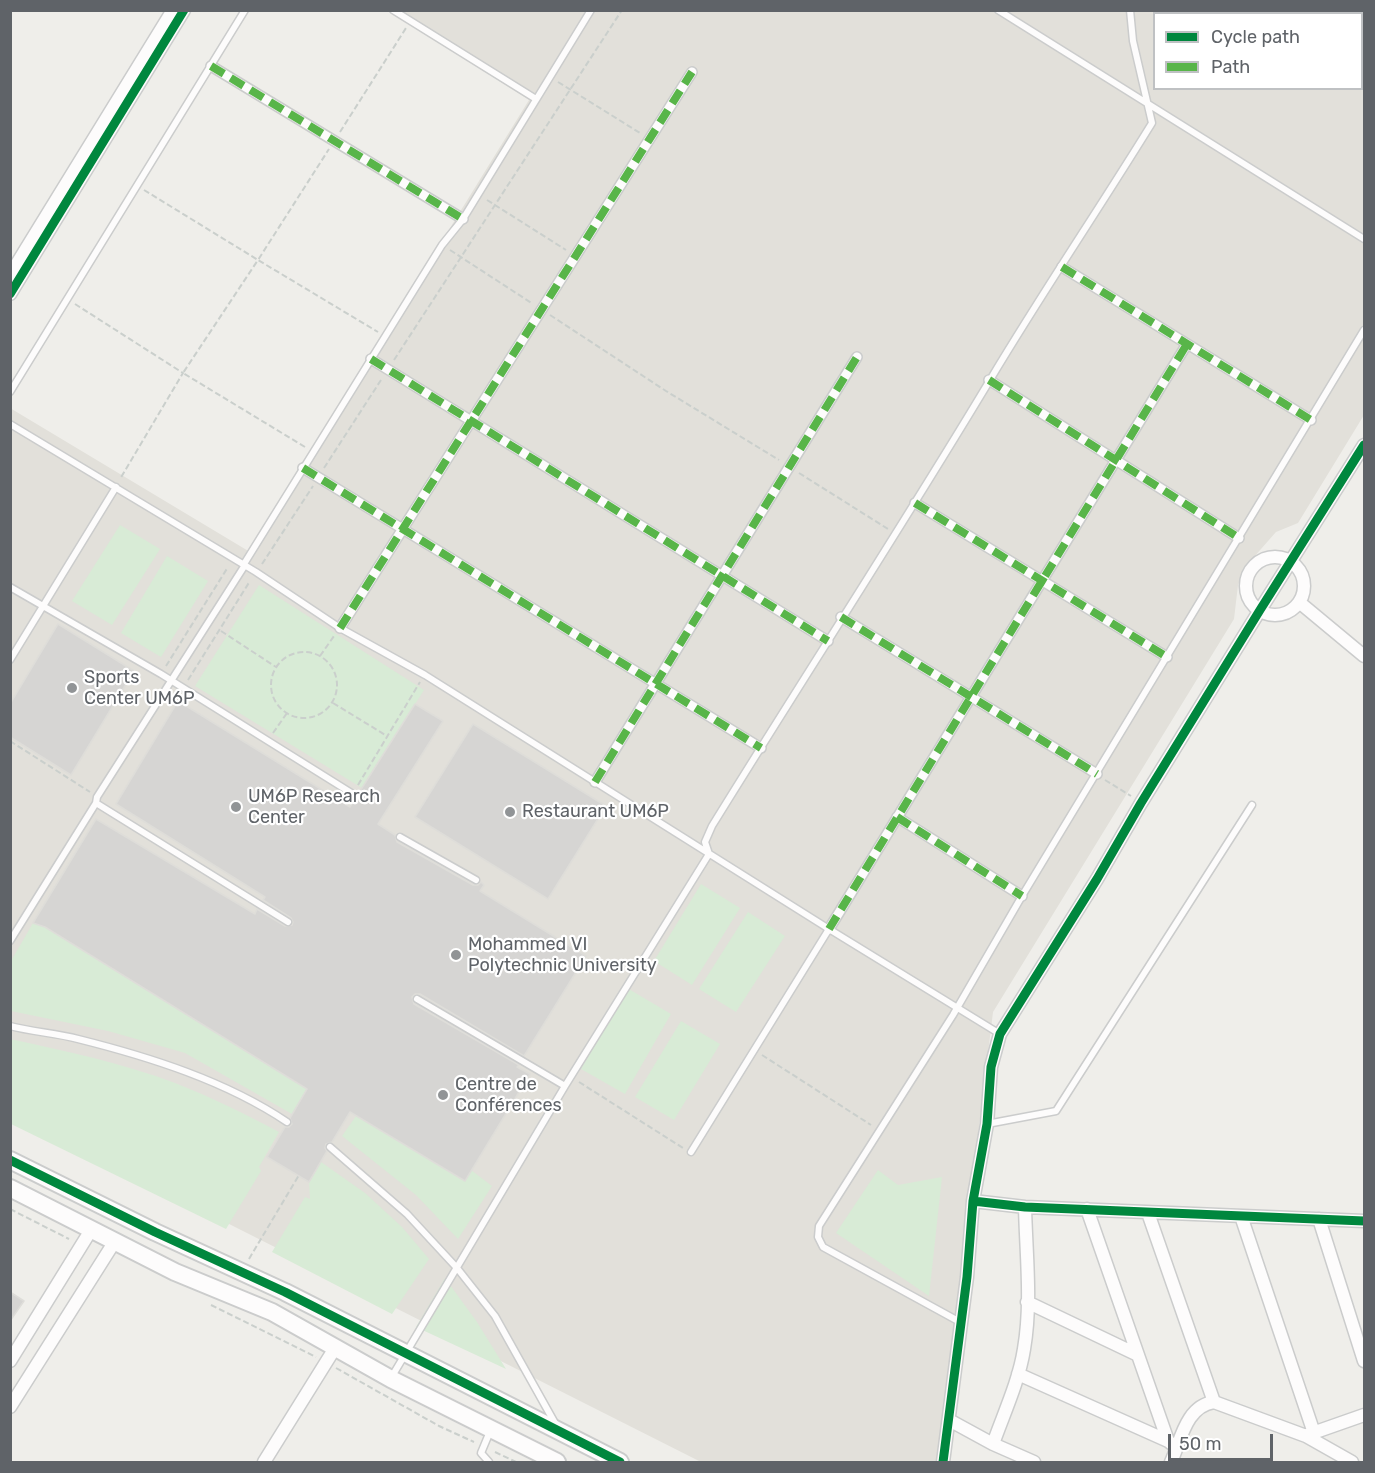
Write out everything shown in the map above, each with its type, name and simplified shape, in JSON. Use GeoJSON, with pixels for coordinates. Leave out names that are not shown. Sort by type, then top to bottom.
{"type":"FeatureCollection","features":[{"type":"Feature","properties":{"kind":"street"},"geometry":{"type":"LineString","coordinates":[[10,274],[173,10]]}},
{"type":"Feature","properties":{"kind":"street"},"geometry":{"type":"LineString","coordinates":[[10,294],[184,10]]}},
{"type":"Feature","properties":{"kind":"street"},"geometry":{"type":"LineString","coordinates":[[211,66],[463,219]]}},
{"type":"Feature","properties":{"kind":"street"},"geometry":{"type":"LineString","coordinates":[[340,628],[692,72]]}},
{"type":"Feature","properties":{"kind":"street"},"geometry":{"type":"LineString","coordinates":[[1062,267],[1311,420]]}},
{"type":"Feature","properties":{"kind":"street"},"geometry":{"type":"LineString","coordinates":[[829,929],[1187,344]]}},
{"type":"Feature","properties":{"kind":"street"},"geometry":{"type":"LineString","coordinates":[[595,782],[856,357]]}},
{"type":"Feature","properties":{"kind":"street"},"geometry":{"type":"LineString","coordinates":[[371,359],[828,640]]}},
{"type":"Feature","properties":{"kind":"street"},"geometry":{"type":"LineString","coordinates":[[989,380],[1239,538]]}},
{"type":"Feature","properties":{"kind":"street"},"geometry":{"type":"LineString","coordinates":[[943,1462],[967,1277],[973,1201],[987,1124],[991,1067],[1000,1034],[1260,610],[1365,445]]}},
{"type":"Feature","properties":{"kind":"street"},"geometry":{"type":"LineString","coordinates":[[303,468],[761,748]]}},
{"type":"Feature","properties":{"kind":"street"},"geometry":{"type":"LineString","coordinates":[[915,503],[1167,657]]}},
{"type":"Feature","properties":{"kind":"street"},"geometry":{"type":"LineString","coordinates":[[1274,557],[1291,561],[1302,575],[1304,584],[1299,602],[1292,610],[1281,614],[1270,614],[1260,610],[1248,597],[1246,588],[1251,570],[1257,564],[1274,557]]}},
{"type":"Feature","properties":{"kind":"street"},"geometry":{"type":"LineString","coordinates":[[1299,602],[1365,656]]}},
{"type":"Feature","properties":{"kind":"street"},"geometry":{"type":"LineString","coordinates":[[841,617],[1097,774]]}},
{"type":"Feature","properties":{"kind":"street"},"geometry":{"type":"LineString","coordinates":[[897,817],[1022,896]]}},
{"type":"Feature","properties":{"kind":"street"},"geometry":{"type":"LineString","coordinates":[[10,1160],[155,1232],[285,1292],[620,1462]]}},
{"type":"Feature","properties":{"kind":"street"},"geometry":{"type":"LineString","coordinates":[[10,1188],[176,1272],[272,1312],[331,1355],[391,1379],[557,1462]]}},
{"type":"Feature","properties":{"kind":"street"},"geometry":{"type":"LineString","coordinates":[[973,1201],[1025,1207],[1365,1221]]}},
{"type":"Feature","properties":{"kind":"street"},"geometry":{"type":"LineString","coordinates":[[993,1444],[1018,1374],[1025,1341],[1027,1302],[1025,1207]]}},
{"type":"Feature","properties":{"kind":"street"},"geometry":{"type":"LineString","coordinates":[[1087,1209],[1172,1445],[1171,1462]]}},
{"type":"Feature","properties":{"kind":"street"},"geometry":{"type":"LineString","coordinates":[[1148,1213],[1214,1402]]}},
{"type":"Feature","properties":{"kind":"street"},"geometry":{"type":"LineString","coordinates":[[1240,1216],[1310,1434]]}},
{"type":"Feature","properties":{"kind":"street"},"geometry":{"type":"LineString","coordinates":[[1319,1219],[1365,1360]]}},
{"type":"Feature","properties":{"kind":"street"},"geometry":{"type":"LineString","coordinates":[[10,1361],[91,1230]]}},
{"type":"Feature","properties":{"kind":"street"},"geometry":{"type":"LineString","coordinates":[[10,1407],[114,1241]]}},
{"type":"Feature","properties":{"kind":"street"},"geometry":{"type":"LineString","coordinates":[[1027,1302],[1138,1355]]}},
{"type":"Feature","properties":{"kind":"street"},"geometry":{"type":"LineString","coordinates":[[264,1462],[331,1355]]}},
{"type":"Feature","properties":{"kind":"street"},"geometry":{"type":"LineString","coordinates":[[1018,1374],[1172,1445]]}},
{"type":"Feature","properties":{"kind":"street"},"geometry":{"type":"LineString","coordinates":[[1172,1445],[1196,1408],[1204,1403],[1214,1402],[1310,1434],[1339,1460],[1353,1462]]}},
{"type":"Feature","properties":{"kind":"street"},"geometry":{"type":"LineString","coordinates":[[1310,1434],[1365,1416]]}},
{"type":"Feature","properties":{"kind":"street"},"geometry":{"type":"LineString","coordinates":[[949,1420],[993,1444],[1034,1462]]}},
{"type":"Feature","properties":{"kind":"lane"},"geometry":{"type":"LineString","coordinates":[[10,392],[245,10]]}},
{"type":"Feature","properties":{"kind":"lane"},"geometry":{"type":"LineString","coordinates":[[393,10],[536,99]]}},
{"type":"Feature","properties":{"kind":"lane"},"geometry":{"type":"LineString","coordinates":[[10,941],[442,245],[463,219],[478,195],[591,10]]}},
{"type":"Feature","properties":{"kind":"lane"},"geometry":{"type":"LineString","coordinates":[[998,10],[1365,239]]}},
{"type":"Feature","properties":{"kind":"lane"},"geometry":{"type":"LineString","coordinates":[[709,854],[705,842],[761,748],[841,617],[972,413],[989,380],[1152,123],[1133,41],[1130,10]]}},
{"type":"Feature","properties":{"kind":"lane"},"geometry":{"type":"LineString","coordinates":[[960,1323],[823,1247],[818,1237],[819,1226],[881,1131],[957,1007],[1365,330]]}},
{"type":"Feature","properties":{"kind":"lane"},"geometry":{"type":"LineString","coordinates":[[10,424],[234,558],[340,628],[425,675],[1000,1034]]}},
{"type":"Feature","properties":{"kind":"lane"},"geometry":{"type":"LineString","coordinates":[[10,660],[116,487]]}},
{"type":"Feature","properties":{"kind":"lane"},"geometry":{"type":"LineString","coordinates":[[10,587],[161,674],[353,794]]}},
{"type":"Feature","properties":{"kind":"lane"},"geometry":{"type":"LineString","coordinates":[[97,800],[288,922]]}},
{"type":"Feature","properties":{"kind":"lane"},"geometry":{"type":"LineString","coordinates":[[987,1124],[1056,1111],[1252,805]]}},
{"type":"Feature","properties":{"kind":"lane"},"geometry":{"type":"LineString","coordinates":[[400,837],[476,880]]}},
{"type":"Feature","properties":{"kind":"lane"},"geometry":{"type":"LineString","coordinates":[[391,1379],[565,1086],[709,854]]}},
{"type":"Feature","properties":{"kind":"lane"},"geometry":{"type":"LineString","coordinates":[[691,1152],[753,1048],[829,929]]}},
{"type":"Feature","properties":{"kind":"lane"},"geometry":{"type":"LineString","coordinates":[[417,999],[565,1086]]}},
{"type":"Feature","properties":{"kind":"lane"},"geometry":{"type":"LineString","coordinates":[[10,1026],[76,1038],[168,1067],[224,1087],[287,1122]]}},
{"type":"Feature","properties":{"kind":"lane"},"geometry":{"type":"LineString","coordinates":[[330,1147],[407,1214],[457,1268],[495,1316],[558,1429]]}},
{"type":"Feature","properties":{"kind":"lane"},"geometry":{"type":"LineString","coordinates":[[489,1462],[481,1453],[491,1429]]}},
{"type":"Feature","properties":{"kind":"path"},"geometry":{"type":"LineString","coordinates":[[183,688],[622,10]]}},
{"type":"Feature","properties":{"kind":"path"},"geometry":{"type":"LineString","coordinates":[[550,77],[650,139]]}},
{"type":"Feature","properties":{"kind":"path"},"geometry":{"type":"LineString","coordinates":[[137,186],[385,337]]}},
{"type":"Feature","properties":{"kind":"path"},"geometry":{"type":"LineString","coordinates":[[478,195],[576,256]]}},
{"type":"Feature","properties":{"kind":"path"},"geometry":{"type":"LineString","coordinates":[[442,245],[666,391],[896,534]]}},
{"type":"Feature","properties":{"kind":"path"},"geometry":{"type":"LineString","coordinates":[[116,487],[183,373],[258,260]]}},
{"type":"Feature","properties":{"kind":"path"},"geometry":{"type":"LineString","coordinates":[[68,299],[183,373],[313,452]]}},
{"type":"Feature","properties":{"kind":"path"},"geometry":{"type":"LineString","coordinates":[[161,674],[234,558]]}},
{"type":"Feature","properties":{"kind":"path"},"geometry":{"type":"LineString","coordinates":[[320,656],[340,628]]}},
{"type":"Feature","properties":{"kind":"path"},"geometry":{"type":"LineString","coordinates":[[220,631],[276,667]]}},
{"type":"Feature","properties":{"kind":"path"},"geometry":{"type":"LineString","coordinates":[[303,652],[320,656],[329,663],[337,682],[332,703],[325,711],[315,716],[304,718],[287,713],[276,704],[272,694],[270,683],[276,667],[285,657],[294,653],[303,652]]}},
{"type":"Feature","properties":{"kind":"path"},"geometry":{"type":"LineString","coordinates":[[353,794],[425,675]]}},
{"type":"Feature","properties":{"kind":"path"},"geometry":{"type":"LineString","coordinates":[[332,703],[387,736]]}},
{"type":"Feature","properties":{"kind":"path"},"geometry":{"type":"LineString","coordinates":[[268,740],[287,713]]}},
{"type":"Feature","properties":{"kind":"path"},"geometry":{"type":"LineString","coordinates":[[10,741],[97,800]]}},
{"type":"Feature","properties":{"kind":"path"},"geometry":{"type":"LineString","coordinates":[[1097,774],[1141,803]]}},
{"type":"Feature","properties":{"kind":"path"},"geometry":{"type":"LineString","coordinates":[[753,1048],[881,1131]]}},
{"type":"Feature","properties":{"kind":"path"},"geometry":{"type":"LineString","coordinates":[[571,1077],[691,1152]]}},
{"type":"Feature","properties":{"kind":"path"},"geometry":{"type":"LineString","coordinates":[[242,1272],[299,1175]]}},
{"type":"Feature","properties":{"kind":"path"},"geometry":{"type":"LineString","coordinates":[[10,1209],[82,1245]]}},
{"type":"Feature","properties":{"kind":"path"},"geometry":{"type":"LineString","coordinates":[[209,1304],[331,1355],[439,1426],[516,1462]]}},
{"type":"Feature","properties":{"kind":"shaded area"},"geometry":{"type":"Polygon","coordinates":[[[389,11],[1364,11],[1364,415],[1298,523],[1276,532],[1246,566],[1238,585],[1234,619],[993,1012],[938,1462],[701,1462],[11,1114],[10,408],[250,552],[529,100],[389,11]]]}},
{"type":"Feature","properties":{"kind":"green space"},"geometry":{"type":"Polygon","coordinates":[[[120,525],[160,549],[112,625],[72,601],[120,525]]]}},
{"type":"Feature","properties":{"kind":"green space"},"geometry":{"type":"Polygon","coordinates":[[[167,556],[208,581],[161,657],[121,633],[167,556]]]}},
{"type":"Feature","properties":{"kind":"green space"},"geometry":{"type":"Polygon","coordinates":[[[259,585],[424,690],[362,788],[195,686],[259,585]]]}},
{"type":"Feature","properties":{"kind":"green space"},"geometry":{"type":"Polygon","coordinates":[[[701,884],[740,908],[692,985],[654,961],[701,884]]]}},
{"type":"Feature","properties":{"kind":"green space"},"geometry":{"type":"Polygon","coordinates":[[[748,912],[785,936],[736,1012],[699,989],[748,912]]]}},
{"type":"Feature","properties":{"kind":"green space"},"geometry":{"type":"Polygon","coordinates":[[[33,923],[45,927],[307,1089],[292,1114],[185,1053],[108,1031],[11,1011],[11,961],[33,923]]]}},
{"type":"Feature","properties":{"kind":"green space"},"geometry":{"type":"Polygon","coordinates":[[[627,988],[671,1014],[625,1094],[581,1069],[627,988]]]}},
{"type":"Feature","properties":{"kind":"green space"},"geometry":{"type":"Polygon","coordinates":[[[681,1021],[720,1044],[674,1120],[635,1097],[681,1021]]]}},
{"type":"Feature","properties":{"kind":"green space"},"geometry":{"type":"Polygon","coordinates":[[[10,1039],[135,1069],[188,1088],[279,1132],[259,1167],[261,1171],[226,1229],[11,1124],[10,1039]]]}},
{"type":"Feature","properties":{"kind":"green space"},"geometry":{"type":"Polygon","coordinates":[[[356,1116],[464,1181],[471,1170],[492,1186],[458,1239],[416,1195],[342,1136],[356,1116]]]}},
{"type":"Feature","properties":{"kind":"green space"},"geometry":{"type":"Polygon","coordinates":[[[321,1162],[365,1193],[402,1227],[429,1259],[392,1314],[272,1252],[305,1197],[310,1199],[309,1182],[321,1162]]]}},
{"type":"Feature","properties":{"kind":"green space"},"geometry":{"type":"Polygon","coordinates":[[[878,1170],[898,1185],[942,1177],[929,1296],[836,1233],[878,1170]]]}},
{"type":"Feature","properties":{"kind":"green space"},"geometry":{"type":"Polygon","coordinates":[[[445,1278],[477,1322],[506,1369],[416,1327],[445,1278]]]}},
{"type":"Feature","properties":{"kind":"building","name":"Sports Center UM6P"},"geometry":{"type":"Polygon","coordinates":[[[58,624],[134,671],[71,775],[10,737],[10,704],[58,624]]]}},
{"type":"Feature","properties":{"kind":"building"},"geometry":{"type":"Polygon","coordinates":[[[178,701],[350,807],[415,704],[443,721],[378,824],[395,835],[397,842],[473,885],[481,882],[484,885],[480,891],[586,956],[524,1056],[420,994],[412,997],[414,1004],[519,1065],[517,1067],[530,1074],[465,1181],[350,1112],[332,1142],[326,1144],[327,1151],[309,1182],[267,1157],[285,1127],[292,1124],[290,1118],[307,1089],[45,927],[33,923],[96,819],[255,914],[257,909],[285,926],[292,925],[291,918],[263,900],[265,897],[116,804],[178,701]]]}},
{"type":"Feature","properties":{"kind":"building","name":"Restaurant UM6P"},"geometry":{"type":"Polygon","coordinates":[[[473,724],[606,806],[548,899],[415,817],[473,724]]]}},
{"type":"Feature","properties":{"kind":"building"},"geometry":{"type":"Polygon","coordinates":[[[10,1292],[24,1301],[10,1321],[10,1292]]]}},
{"type":"Feature","properties":{"kind":"marked path"},"geometry":{"type":"LineString","coordinates":[[211,66],[463,219]]}},
{"type":"Feature","properties":{"kind":"marked path"},"geometry":{"type":"LineString","coordinates":[[340,628],[692,72]]}},
{"type":"Feature","properties":{"kind":"marked path"},"geometry":{"type":"LineString","coordinates":[[1062,267],[1311,420]]}},
{"type":"Feature","properties":{"kind":"marked path"},"geometry":{"type":"LineString","coordinates":[[829,929],[1187,344]]}},
{"type":"Feature","properties":{"kind":"marked path"},"geometry":{"type":"LineString","coordinates":[[595,782],[857,357]]}},
{"type":"Feature","properties":{"kind":"marked path"},"geometry":{"type":"LineString","coordinates":[[371,359],[828,641]]}},
{"type":"Feature","properties":{"kind":"marked path"},"geometry":{"type":"LineString","coordinates":[[989,380],[1239,538]]}},
{"type":"Feature","properties":{"kind":"marked path"},"geometry":{"type":"LineString","coordinates":[[303,468],[761,748]]}},
{"type":"Feature","properties":{"kind":"marked path"},"geometry":{"type":"LineString","coordinates":[[915,503],[1167,657]]}},
{"type":"Feature","properties":{"kind":"marked path"},"geometry":{"type":"LineString","coordinates":[[841,617],[1097,774]]}},
{"type":"Feature","properties":{"kind":"marked path"},"geometry":{"type":"LineString","coordinates":[[897,817],[1022,896]]}},
{"type":"Feature","properties":{"kind":"cycle path"},"geometry":{"type":"LineString","coordinates":[[10,294],[184,10]]}},
{"type":"Feature","properties":{"kind":"cycle path"},"geometry":{"type":"LineString","coordinates":[[943,1462],[967,1277],[973,1201],[987,1124],[991,1067],[1000,1034],[1364,445]]}},
{"type":"Feature","properties":{"kind":"cycle path"},"geometry":{"type":"LineString","coordinates":[[10,1160],[155,1232],[285,1292],[620,1462]]}},
{"type":"Feature","properties":{"kind":"cycle path"},"geometry":{"type":"LineString","coordinates":[[973,1201],[1025,1207],[1364,1221]]}},
{"type":"Feature","properties":{"kind":"place","name":"Sports Center UM6P"},"geometry":{"type":"Point","coordinates":[72,688]}},
{"type":"Feature","properties":{"kind":"place","name":"UM6P Research Center"},"geometry":{"type":"Point","coordinates":[236,807]}},
{"type":"Feature","properties":{"kind":"place","name":"Restaurant UM6P"},"geometry":{"type":"Point","coordinates":[510,812]}},
{"type":"Feature","properties":{"kind":"place","name":"Mohammed VI Polytechnic University"},"geometry":{"type":"Point","coordinates":[456,955]}},
{"type":"Feature","properties":{"kind":"place","name":"Centre de Conférences"},"geometry":{"type":"Point","coordinates":[443,1095]}}]}
